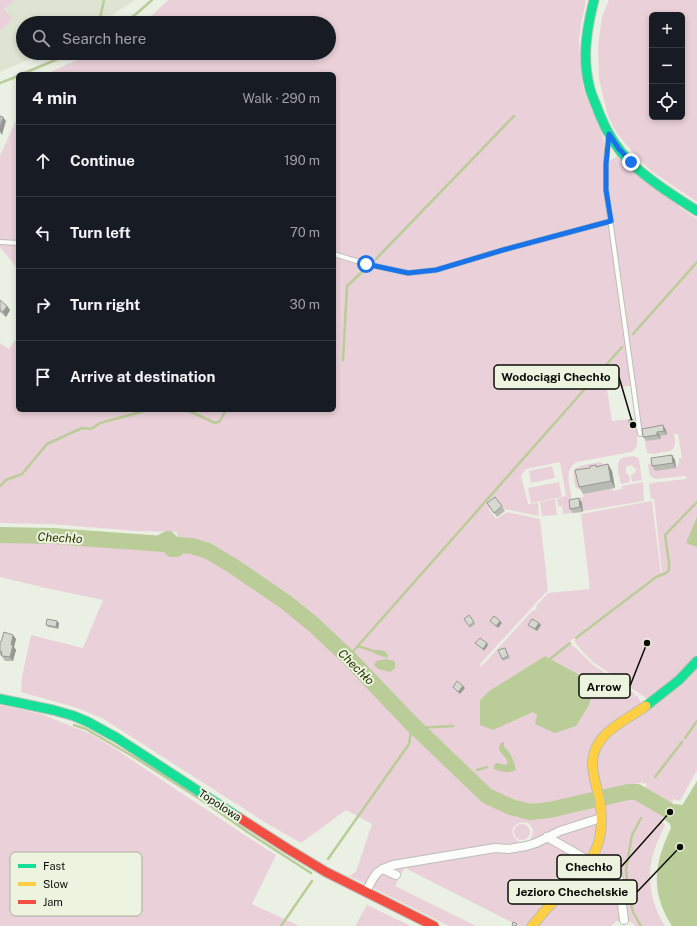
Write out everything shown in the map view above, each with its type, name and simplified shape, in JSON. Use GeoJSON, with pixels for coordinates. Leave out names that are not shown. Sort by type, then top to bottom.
{"type":"FeatureCollection","features":[{"type":"Feature","properties":{"kind":"street"},"geometry":{"type":"LineString","coordinates":[[594,0],[588,19],[585,40],[585,58],[592,97],[609,134],[619,149],[631,162],[648,176],[697,210]]}},
{"type":"Feature","properties":{"kind":"street"},"geometry":{"type":"LineString","coordinates":[[532,926],[578,875],[590,860],[597,846],[601,818],[598,792],[592,774],[594,752],[603,738],[616,726],[675,683],[689,671],[697,661]]}},
{"type":"Feature","properties":{"kind":"street","name":"Topolowa"},"geometry":{"type":"LineString","coordinates":[[0,699],[53,710],[97,726],[326,872],[434,926]]}},
{"type":"Feature","properties":{"kind":"street"},"geometry":{"type":"LineString","coordinates":[[369,886],[377,872],[393,865],[495,848],[519,848],[536,843],[560,831],[601,818]]}},
{"type":"Feature","properties":{"kind":"street"},"geometry":{"type":"LineString","coordinates":[[547,837],[566,849],[618,873],[624,920]]}},
{"type":"Feature","properties":{"kind":"street"},"geometry":{"type":"LineString","coordinates":[[383,869],[396,875]]}},
{"type":"Feature","properties":{"kind":"lane"},"geometry":{"type":"LineString","coordinates":[[609,134],[606,164],[606,190],[640,434]]}},
{"type":"Feature","properties":{"kind":"lane"},"geometry":{"type":"LineString","coordinates":[[336,255],[366,264],[408,273],[436,270],[611,221]]}},
{"type":"Feature","properties":{"kind":"lane"},"geometry":{"type":"LineString","coordinates":[[0,242],[16,243]]}},
{"type":"Feature","properties":{"kind":"shaded area"},"geometry":{"type":"Polygon","coordinates":[[[0,0],[15,0],[4,9],[13,19],[0,31],[0,0]]]}},
{"type":"Feature","properties":{"kind":"shaded area"},"geometry":{"type":"Polygon","coordinates":[[[15,0],[135,0],[112,15],[105,16],[16,16],[16,60],[28,60],[0,72],[0,31],[13,19],[4,9],[15,0]]]}},
{"type":"Feature","properties":{"kind":"shaded area"},"geometry":{"type":"Polygon","coordinates":[[[168,0],[586,0],[579,39],[583,88],[603,137],[605,147],[604,160],[608,162],[617,156],[627,167],[697,219],[697,655],[685,670],[649,700],[593,662],[574,641],[660,574],[655,576],[569,642],[593,665],[620,682],[635,694],[634,697],[637,695],[642,704],[596,740],[595,793],[568,799],[568,802],[551,808],[541,809],[518,807],[497,799],[485,791],[293,603],[211,549],[198,545],[177,542],[177,532],[137,531],[50,524],[0,523],[0,343],[9,349],[16,340],[16,412],[336,412],[336,72],[50,72],[77,60],[336,60],[336,16],[151,16],[168,0]],[[635,385],[607,389],[612,421],[632,419],[630,421],[631,429],[637,428],[637,446],[631,452],[577,462],[570,469],[568,479],[572,500],[584,497],[583,494],[612,488],[613,491],[622,489],[622,486],[643,482],[644,501],[583,511],[582,503],[572,504],[573,513],[563,514],[562,506],[558,506],[557,499],[566,496],[560,462],[526,469],[521,475],[528,504],[538,503],[539,516],[504,509],[489,509],[496,519],[507,512],[540,519],[548,590],[480,664],[481,667],[532,611],[537,608],[536,606],[548,593],[590,589],[581,514],[652,501],[661,574],[662,573],[654,499],[651,499],[649,485],[651,483],[686,479],[686,476],[656,479],[649,473],[648,464],[654,463],[675,468],[675,466],[678,466],[679,458],[682,458],[678,434],[674,434],[675,446],[670,451],[653,454],[647,453],[645,441],[660,439],[660,436],[667,435],[666,430],[642,434],[635,385]],[[545,656],[489,691],[480,700],[533,712],[537,715],[578,674],[545,656]]]}},
{"type":"Feature","properties":{"kind":"shaded area"},"geometry":{"type":"Polygon","coordinates":[[[609,0],[697,0],[697,202],[651,171],[635,155],[615,130],[608,116],[599,79],[598,45],[602,17],[609,0]]]}},
{"type":"Feature","properties":{"kind":"shaded area"},"geometry":{"type":"Polygon","coordinates":[[[16,120],[16,267],[0,247],[0,156],[16,120]]]}},
{"type":"Feature","properties":{"kind":"shaded area"},"geometry":{"type":"Polygon","coordinates":[[[634,456],[639,459],[642,480],[632,482],[631,475],[635,473],[636,469],[631,465],[626,467],[626,473],[629,475],[630,482],[621,484],[618,470],[619,461],[621,458],[634,456]]]}},
{"type":"Feature","properties":{"kind":"shaded area"},"geometry":{"type":"Polygon","coordinates":[[[599,462],[605,466],[581,490],[576,488],[574,470],[582,466],[599,462]]]}},
{"type":"Feature","properties":{"kind":"shaded area"},"geometry":{"type":"Polygon","coordinates":[[[552,466],[555,478],[531,483],[529,471],[552,466]]]}},
{"type":"Feature","properties":{"kind":"shaded area"},"geometry":{"type":"Polygon","coordinates":[[[559,482],[562,497],[531,503],[528,488],[559,482]]]}},
{"type":"Feature","properties":{"kind":"shaded area"},"geometry":{"type":"Polygon","coordinates":[[[555,499],[557,515],[542,516],[540,502],[555,499]]]}},
{"type":"Feature","properties":{"kind":"shaded area"},"geometry":{"type":"Polygon","coordinates":[[[697,517],[697,547],[686,543],[697,517]]]}},
{"type":"Feature","properties":{"kind":"shaded area"},"geometry":{"type":"Polygon","coordinates":[[[0,538],[43,539],[192,548],[208,553],[226,564],[295,614],[481,794],[497,804],[522,813],[553,813],[569,809],[569,811],[573,813],[598,806],[597,816],[532,842],[530,840],[533,833],[531,827],[528,823],[518,823],[513,828],[512,832],[513,836],[520,842],[519,845],[389,864],[366,884],[349,876],[356,872],[372,824],[346,810],[301,843],[266,823],[102,718],[74,707],[21,692],[22,677],[31,635],[83,648],[103,600],[0,577],[0,538]]]}},
{"type":"Feature","properties":{"kind":"shaded area"},"geometry":{"type":"Polygon","coordinates":[[[373,651],[385,652],[388,657],[375,654],[373,651]]]}},
{"type":"Feature","properties":{"kind":"shaded area"},"geometry":{"type":"Polygon","coordinates":[[[545,656],[578,674],[592,689],[589,705],[576,726],[555,733],[535,724],[537,715],[533,712],[493,730],[480,725],[480,700],[489,691],[545,656]]]}},
{"type":"Feature","properties":{"kind":"shaded area"},"geometry":{"type":"Polygon","coordinates":[[[386,659],[394,661],[395,663],[395,668],[390,672],[378,669],[374,665],[376,661],[386,659]]]}},
{"type":"Feature","properties":{"kind":"shaded area"},"geometry":{"type":"Polygon","coordinates":[[[697,668],[697,770],[680,801],[674,799],[669,807],[656,795],[645,790],[644,787],[647,786],[646,783],[643,784],[642,782],[602,793],[596,760],[603,746],[617,731],[697,668]]]}},
{"type":"Feature","properties":{"kind":"shaded area"},"geometry":{"type":"Polygon","coordinates":[[[0,705],[41,714],[91,734],[276,855],[252,904],[299,926],[0,926],[0,705]]]}},
{"type":"Feature","properties":{"kind":"shaded area"},"geometry":{"type":"Polygon","coordinates":[[[504,742],[504,747],[510,754],[516,770],[510,772],[502,772],[494,769],[494,765],[497,763],[505,765],[508,763],[499,749],[501,743],[504,742]]]}},
{"type":"Feature","properties":{"kind":"shaded area"},"geometry":{"type":"Polygon","coordinates":[[[697,781],[697,926],[672,926],[660,901],[657,877],[661,854],[671,828],[670,824],[665,820],[675,804],[683,804],[697,781]]]}},
{"type":"Feature","properties":{"kind":"shaded area"},"geometry":{"type":"Polygon","coordinates":[[[623,798],[636,800],[649,808],[665,813],[661,821],[665,825],[654,851],[650,870],[650,880],[656,909],[665,926],[636,926],[626,920],[620,920],[611,926],[537,926],[592,865],[621,871],[618,869],[620,864],[598,853],[603,802],[623,798]]]}},
{"type":"Feature","properties":{"kind":"shaded area"},"geometry":{"type":"Polygon","coordinates":[[[591,823],[597,824],[596,838],[587,857],[553,837],[591,823]]]}},
{"type":"Feature","properties":{"kind":"shaded area"},"geometry":{"type":"Polygon","coordinates":[[[519,824],[525,824],[530,829],[528,838],[525,840],[519,840],[514,835],[514,829],[519,824]]]}},
{"type":"Feature","properties":{"kind":"shaded area"},"geometry":{"type":"Polygon","coordinates":[[[547,841],[585,860],[528,926],[519,926],[405,868],[402,873],[400,873],[390,868],[547,841]]]}},
{"type":"Feature","properties":{"kind":"shaded area"},"geometry":{"type":"Polygon","coordinates":[[[381,872],[397,879],[398,881],[395,886],[476,926],[449,926],[371,887],[381,872]]]}},
{"type":"Feature","properties":{"kind":"shaded area"},"geometry":{"type":"Polygon","coordinates":[[[367,905],[411,926],[355,926],[367,905]]]}},
{"type":"Feature","properties":{"kind":"building"},"geometry":{"type":"Polygon","coordinates":[[[0,116],[3,117],[0,128],[0,116]]]}},
{"type":"Feature","properties":{"kind":"building"},"geometry":{"type":"Polygon","coordinates":[[[0,300],[7,306],[3,312],[0,310],[0,300]]]}},
{"type":"Feature","properties":{"kind":"building"},"geometry":{"type":"Polygon","coordinates":[[[633,419],[633,425],[629,425],[629,420],[633,419]]]}},
{"type":"Feature","properties":{"kind":"building"},"geometry":{"type":"Polygon","coordinates":[[[663,425],[664,431],[657,432],[657,435],[643,437],[642,429],[663,425]]]}},
{"type":"Feature","properties":{"kind":"building"},"geometry":{"type":"Polygon","coordinates":[[[672,455],[673,463],[652,466],[651,458],[672,455]]]}},
{"type":"Feature","properties":{"kind":"building"},"geometry":{"type":"Polygon","coordinates":[[[608,464],[611,481],[579,487],[575,470],[590,468],[590,466],[596,465],[596,467],[608,464]]]}},
{"type":"Feature","properties":{"kind":"building"},"geometry":{"type":"Polygon","coordinates":[[[495,497],[502,506],[494,513],[487,503],[495,497]]]}},
{"type":"Feature","properties":{"kind":"building"},"geometry":{"type":"Polygon","coordinates":[[[579,498],[580,507],[570,509],[569,500],[579,498]]]}},
{"type":"Feature","properties":{"kind":"building"},"geometry":{"type":"Polygon","coordinates":[[[469,615],[474,622],[469,626],[464,619],[469,615]]]}},
{"type":"Feature","properties":{"kind":"building"},"geometry":{"type":"Polygon","coordinates":[[[494,616],[500,621],[496,626],[490,621],[494,616]]]}},
{"type":"Feature","properties":{"kind":"building"},"geometry":{"type":"Polygon","coordinates":[[[47,619],[57,621],[56,627],[46,625],[47,619]]]}},
{"type":"Feature","properties":{"kind":"building"},"geometry":{"type":"Polygon","coordinates":[[[532,619],[539,623],[535,629],[528,625],[532,619]]]}},
{"type":"Feature","properties":{"kind":"building"},"geometry":{"type":"Polygon","coordinates":[[[4,632],[13,635],[11,645],[13,645],[10,657],[2,656],[2,652],[0,651],[0,642],[4,632]]]}},
{"type":"Feature","properties":{"kind":"building"},"geometry":{"type":"Polygon","coordinates":[[[480,638],[487,643],[483,649],[475,643],[480,638]]]}},
{"type":"Feature","properties":{"kind":"building"},"geometry":{"type":"Polygon","coordinates":[[[505,648],[508,656],[502,659],[498,650],[505,648]]]}},
{"type":"Feature","properties":{"kind":"building"},"geometry":{"type":"Polygon","coordinates":[[[457,681],[463,686],[458,692],[453,687],[457,681]]]}},
{"type":"Feature","properties":{"kind":"building"},"geometry":{"type":"Polygon","coordinates":[[[513,922],[517,924],[516,926],[512,925],[513,922]]]}},
{"type":"Feature","properties":{"kind":"waterway"},"geometry":{"type":"LineString","coordinates":[[101,16],[104,0]]}},
{"type":"Feature","properties":{"kind":"waterway"},"geometry":{"type":"LineString","coordinates":[[133,16],[152,0]]}},
{"type":"Feature","properties":{"kind":"waterway"},"geometry":{"type":"LineString","coordinates":[[27,72],[55,60]]}},
{"type":"Feature","properties":{"kind":"waterway"},"geometry":{"type":"LineString","coordinates":[[0,83],[16,77]]}},
{"type":"Feature","properties":{"kind":"waterway"},"geometry":{"type":"LineString","coordinates":[[376,259],[514,116]]}},
{"type":"Feature","properties":{"kind":"waterway"},"geometry":{"type":"LineString","coordinates":[[633,334],[697,262]]}},
{"type":"Feature","properties":{"kind":"waterway"},"geometry":{"type":"LineString","coordinates":[[343,360],[347,286],[364,270]]}},
{"type":"Feature","properties":{"kind":"waterway"},"geometry":{"type":"LineString","coordinates":[[348,657],[622,347]]}},
{"type":"Feature","properties":{"kind":"waterway"},"geometry":{"type":"LineString","coordinates":[[0,486],[6,480],[22,474],[47,444],[82,428],[91,429],[100,423],[141,412]]}},
{"type":"Feature","properties":{"kind":"waterway"},"geometry":{"type":"LineString","coordinates":[[191,412],[215,423],[220,421],[225,412]]}},
{"type":"Feature","properties":{"kind":"waterway"},"geometry":{"type":"LineString","coordinates":[[576,638],[656,577],[666,573],[669,570],[665,535],[697,502]]}},
{"type":"Feature","properties":{"kind":"waterway","name":"Chechło"},"geometry":{"type":"LineString","coordinates":[[0,535],[53,536],[164,544],[164,541],[168,539],[172,549],[176,549],[177,545],[192,546],[208,551],[233,566],[287,603],[314,625],[348,657],[412,724],[487,796],[511,807],[530,812],[549,810],[628,792],[637,792],[697,827]]}},
{"type":"Feature","properties":{"kind":"waterway"},"geometry":{"type":"LineString","coordinates":[[550,659],[570,643]]}},
{"type":"Feature","properties":{"kind":"waterway"},"geometry":{"type":"LineString","coordinates":[[358,646],[373,651]]}},
{"type":"Feature","properties":{"kind":"waterway"},"geometry":{"type":"LineString","coordinates":[[685,738],[697,721]]}},
{"type":"Feature","properties":{"kind":"waterway"},"geometry":{"type":"LineString","coordinates":[[328,859],[409,744],[412,724]]}},
{"type":"Feature","properties":{"kind":"waterway"},"geometry":{"type":"LineString","coordinates":[[74,725],[86,729],[134,757],[311,873]]}},
{"type":"Feature","properties":{"kind":"waterway"},"geometry":{"type":"LineString","coordinates":[[417,728],[453,726]]}},
{"type":"Feature","properties":{"kind":"waterway"},"geometry":{"type":"LineString","coordinates":[[655,777],[682,742]]}},
{"type":"Feature","properties":{"kind":"waterway"},"geometry":{"type":"LineString","coordinates":[[477,770],[487,767]]}},
{"type":"Feature","properties":{"kind":"waterway","name":"Chechło"},"geometry":{"type":"LineString","coordinates":[[464,774],[470,771]]}},
{"type":"Feature","properties":{"kind":"waterway"},"geometry":{"type":"LineString","coordinates":[[641,818],[632,835],[626,869],[628,892],[633,912],[641,926]]}},
{"type":"Feature","properties":{"kind":"waterway"},"geometry":{"type":"LineString","coordinates":[[281,926],[312,881]]}},
{"type":"Feature","properties":{"kind":"traffic: fast"},"geometry":{"type":"LineString","coordinates":[[594,0],[587,32],[586,63],[592,96],[605,126],[616,146],[630,162],[654,182],[697,211]]}},
{"type":"Feature","properties":{"kind":"traffic: fast"},"geometry":{"type":"LineString","coordinates":[[646,706],[679,680],[697,661]]}},
{"type":"Feature","properties":{"kind":"traffic: fast"},"geometry":{"type":"LineString","coordinates":[[0,699],[53,710],[88,722],[117,738],[238,817]]}},
{"type":"Feature","properties":{"kind":"traffic: slow"},"geometry":{"type":"LineString","coordinates":[[532,926],[547,908],[572,883],[590,861],[598,844],[601,828],[601,812],[593,768],[594,752],[598,744],[614,727],[646,706]]}},
{"type":"Feature","properties":{"kind":"traffic: jam"},"geometry":{"type":"LineString","coordinates":[[238,817],[326,872],[434,926]]}},
{"type":"Feature","properties":{"kind":"place","name":"Wodociągi Chechło"},"geometry":{"type":"Point","coordinates":[633,425]}},
{"type":"Feature","properties":{"kind":"place","name":"Arrow"},"geometry":{"type":"Point","coordinates":[647,643]}},
{"type":"Feature","properties":{"kind":"place","name":"Chechło"},"geometry":{"type":"Point","coordinates":[670,812]}},
{"type":"Feature","properties":{"kind":"place","name":"Jezioro Chechelskie"},"geometry":{"type":"Point","coordinates":[680,847]}},
{"type":"Feature","properties":{"kind":"route"},"geometry":{"type":"LineString","coordinates":[[366,264],[408,273],[436,270],[611,221],[606,190],[606,164],[609,134],[619,149],[631,162]]}}]}
